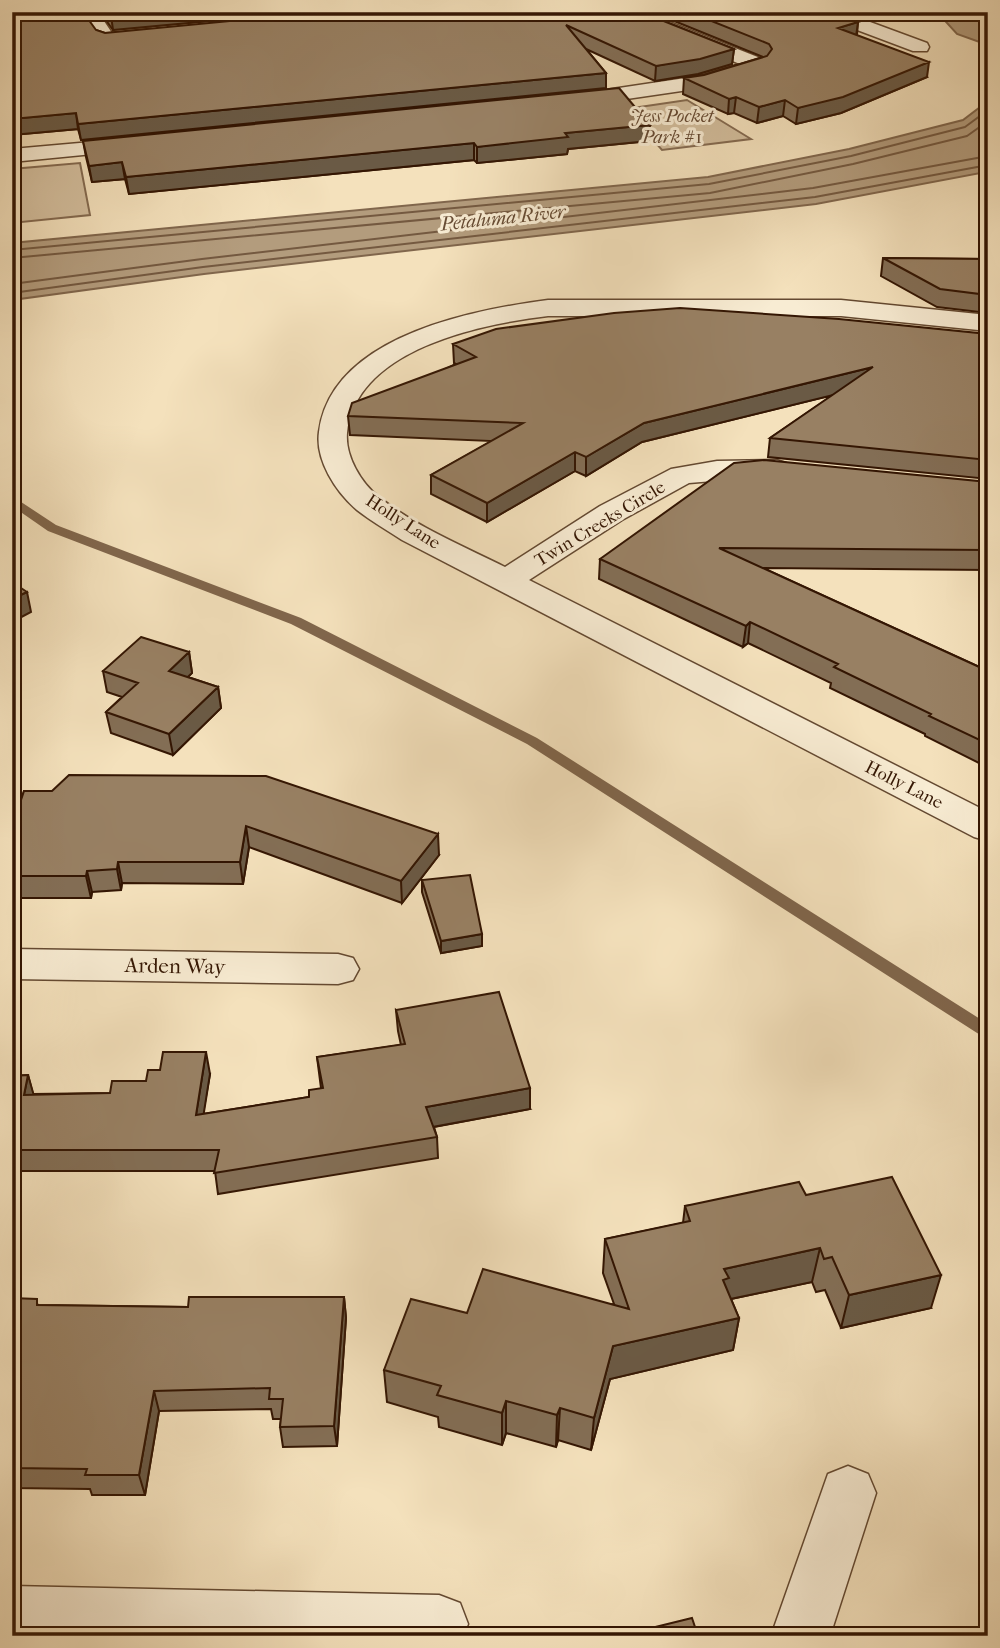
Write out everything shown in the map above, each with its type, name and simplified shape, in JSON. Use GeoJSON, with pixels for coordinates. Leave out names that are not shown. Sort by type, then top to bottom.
{"type":"FeatureCollection","features":[{"type":"Feature","properties":{"kind":"street"},"geometry":{"type":"LineString","coordinates":[[86,12],[91,15],[107,39],[163,34]]}},
{"type":"Feature","properties":{"kind":"street"},"geometry":{"type":"LineString","coordinates":[[552,103],[702,82],[758,64],[626,12]]}},
{"type":"Feature","properties":{"kind":"street"},"geometry":{"type":"LineString","coordinates":[[826,12],[920,47]]}},
{"type":"Feature","properties":{"kind":"street"},"geometry":{"type":"LineString","coordinates":[[12,156],[162,142]]}},
{"type":"Feature","properties":{"kind":"street","name":"Holly Lane"},"geometry":{"type":"LineString","coordinates":[[988,323],[841,308],[548,308],[499,314],[455,326],[414,342],[378,361],[351,387],[335,416],[332,442],[340,469],[367,503],[413,533],[988,828]]}},
{"type":"Feature","properties":{"kind":"street","name":"Twin Creeks Circle"},"geometry":{"type":"LineString","coordinates":[[507,580],[611,513],[681,475],[762,468],[801,472]]}},
{"type":"Feature","properties":{"kind":"street","name":"Arden Way"},"geometry":{"type":"LineString","coordinates":[[12,964],[338,969]]}},
{"type":"Feature","properties":{"kind":"street"},"geometry":{"type":"LineString","coordinates":[[800,1636],[848,1493]]}},
{"type":"Feature","properties":{"kind":"street"},"geometry":{"type":"LineString","coordinates":[[12,1615],[439,1623]]}},
{"type":"Feature","properties":{"kind":"green space","name":"Jess Pocket Park #1"},"geometry":{"type":"Polygon","coordinates":[[[687,100],[751,139],[662,150],[626,109],[687,100]]]}},
{"type":"Feature","properties":{"kind":"green space"},"geometry":{"type":"Polygon","coordinates":[[[80,163],[90,215],[12,223],[12,169],[80,163]]]}},
{"type":"Feature","properties":{"kind":"water"},"geometry":{"type":"Polygon","coordinates":[[[937,12],[988,12],[988,45],[957,34],[937,12]]]}},
{"type":"Feature","properties":{"kind":"water","name":"Petaluma River"},"geometry":{"type":"Polygon","coordinates":[[[988,101],[986,172],[816,204],[204,274],[12,300],[12,243],[708,177],[849,149],[963,120],[988,101]]]}},
{"type":"Feature","properties":{"kind":"building"},"geometry":{"type":"Polygon","coordinates":[[[12,12],[83,12],[96,30],[105,33],[325,12],[641,12],[734,49],[700,59],[656,66],[566,25],[606,73],[78,124],[76,113],[12,119],[12,12]]]}},
{"type":"Feature","properties":{"kind":"building"},"geometry":{"type":"Polygon","coordinates":[[[109,12],[150,12],[111,16],[109,12]]]}},
{"type":"Feature","properties":{"kind":"building"},"geometry":{"type":"Polygon","coordinates":[[[689,12],[828,12],[858,22],[838,28],[929,62],[843,97],[798,108],[785,100],[759,107],[736,97],[729,99],[684,78],[704,75],[767,56],[772,49],[769,44],[689,12]]]}},
{"type":"Feature","properties":{"kind":"building"},"geometry":{"type":"Polygon","coordinates":[[[619,88],[650,125],[565,133],[568,137],[477,147],[474,143],[126,177],[122,162],[89,166],[83,141],[619,88]]]}},
{"type":"Feature","properties":{"kind":"building"},"geometry":{"type":"Polygon","coordinates":[[[883,258],[988,259],[988,295],[940,289],[883,258]]]}},
{"type":"Feature","properties":{"kind":"building"},"geometry":{"type":"Polygon","coordinates":[[[680,308],[839,319],[988,334],[988,460],[770,438],[873,367],[644,423],[586,457],[575,452],[487,503],[431,475],[523,423],[348,416],[352,403],[476,357],[453,344],[496,329],[614,313],[680,308]]]}},
{"type":"Feature","properties":{"kind":"building"},"geometry":{"type":"Polygon","coordinates":[[[764,460],[988,482],[988,550],[719,548],[988,671],[988,744],[834,667],[838,664],[750,622],[746,626],[600,559],[734,463],[764,460]]]}},
{"type":"Feature","properties":{"kind":"building"},"geometry":{"type":"Polygon","coordinates":[[[12,582],[27,592],[12,599],[12,582]]]}},
{"type":"Feature","properties":{"kind":"building"},"geometry":{"type":"Polygon","coordinates":[[[141,637],[189,652],[169,671],[218,687],[169,734],[106,712],[138,683],[103,671],[141,637]]]}},
{"type":"Feature","properties":{"kind":"building"},"geometry":{"type":"Polygon","coordinates":[[[69,775],[266,776],[438,834],[401,881],[246,826],[240,862],[118,862],[117,869],[87,871],[86,876],[12,876],[12,827],[24,791],[52,791],[69,775]]]}},
{"type":"Feature","properties":{"kind":"building"},"geometry":{"type":"Polygon","coordinates":[[[470,875],[482,934],[441,941],[422,880],[470,875]]]}},
{"type":"Feature","properties":{"kind":"building"},"geometry":{"type":"Polygon","coordinates":[[[499,992],[530,1088],[426,1107],[437,1137],[214,1173],[219,1150],[12,1150],[12,1076],[28,1075],[24,1095],[110,1093],[112,1081],[146,1081],[148,1070],[160,1070],[163,1052],[206,1052],[196,1115],[309,1097],[309,1090],[323,1088],[317,1057],[405,1044],[396,1010],[499,992]]]}},
{"type":"Feature","properties":{"kind":"building"},"geometry":{"type":"Polygon","coordinates":[[[892,1177],[941,1275],[849,1295],[832,1257],[824,1259],[820,1248],[724,1269],[729,1278],[723,1280],[739,1318],[613,1346],[594,1418],[560,1408],[557,1415],[506,1401],[502,1413],[437,1395],[441,1386],[384,1370],[411,1299],[467,1313],[483,1269],[629,1309],[605,1239],[690,1221],[685,1206],[799,1182],[806,1195],[892,1177]]]}},
{"type":"Feature","properties":{"kind":"building"},"geometry":{"type":"Polygon","coordinates":[[[189,1297],[344,1297],[334,1426],[280,1427],[283,1399],[269,1399],[270,1388],[154,1391],[139,1475],[85,1475],[87,1469],[12,1468],[12,1298],[37,1299],[37,1305],[188,1307],[189,1297]]]}},
{"type":"Feature","properties":{"kind":"building"},"geometry":{"type":"Polygon","coordinates":[[[692,1618],[698,1636],[644,1636],[643,1630],[692,1618]]]}},
{"type":"Feature","properties":{"kind":"waterway"},"geometry":{"type":"LineString","coordinates":[[12,500],[52,528],[296,621],[532,741],[988,1033]]}}]}
